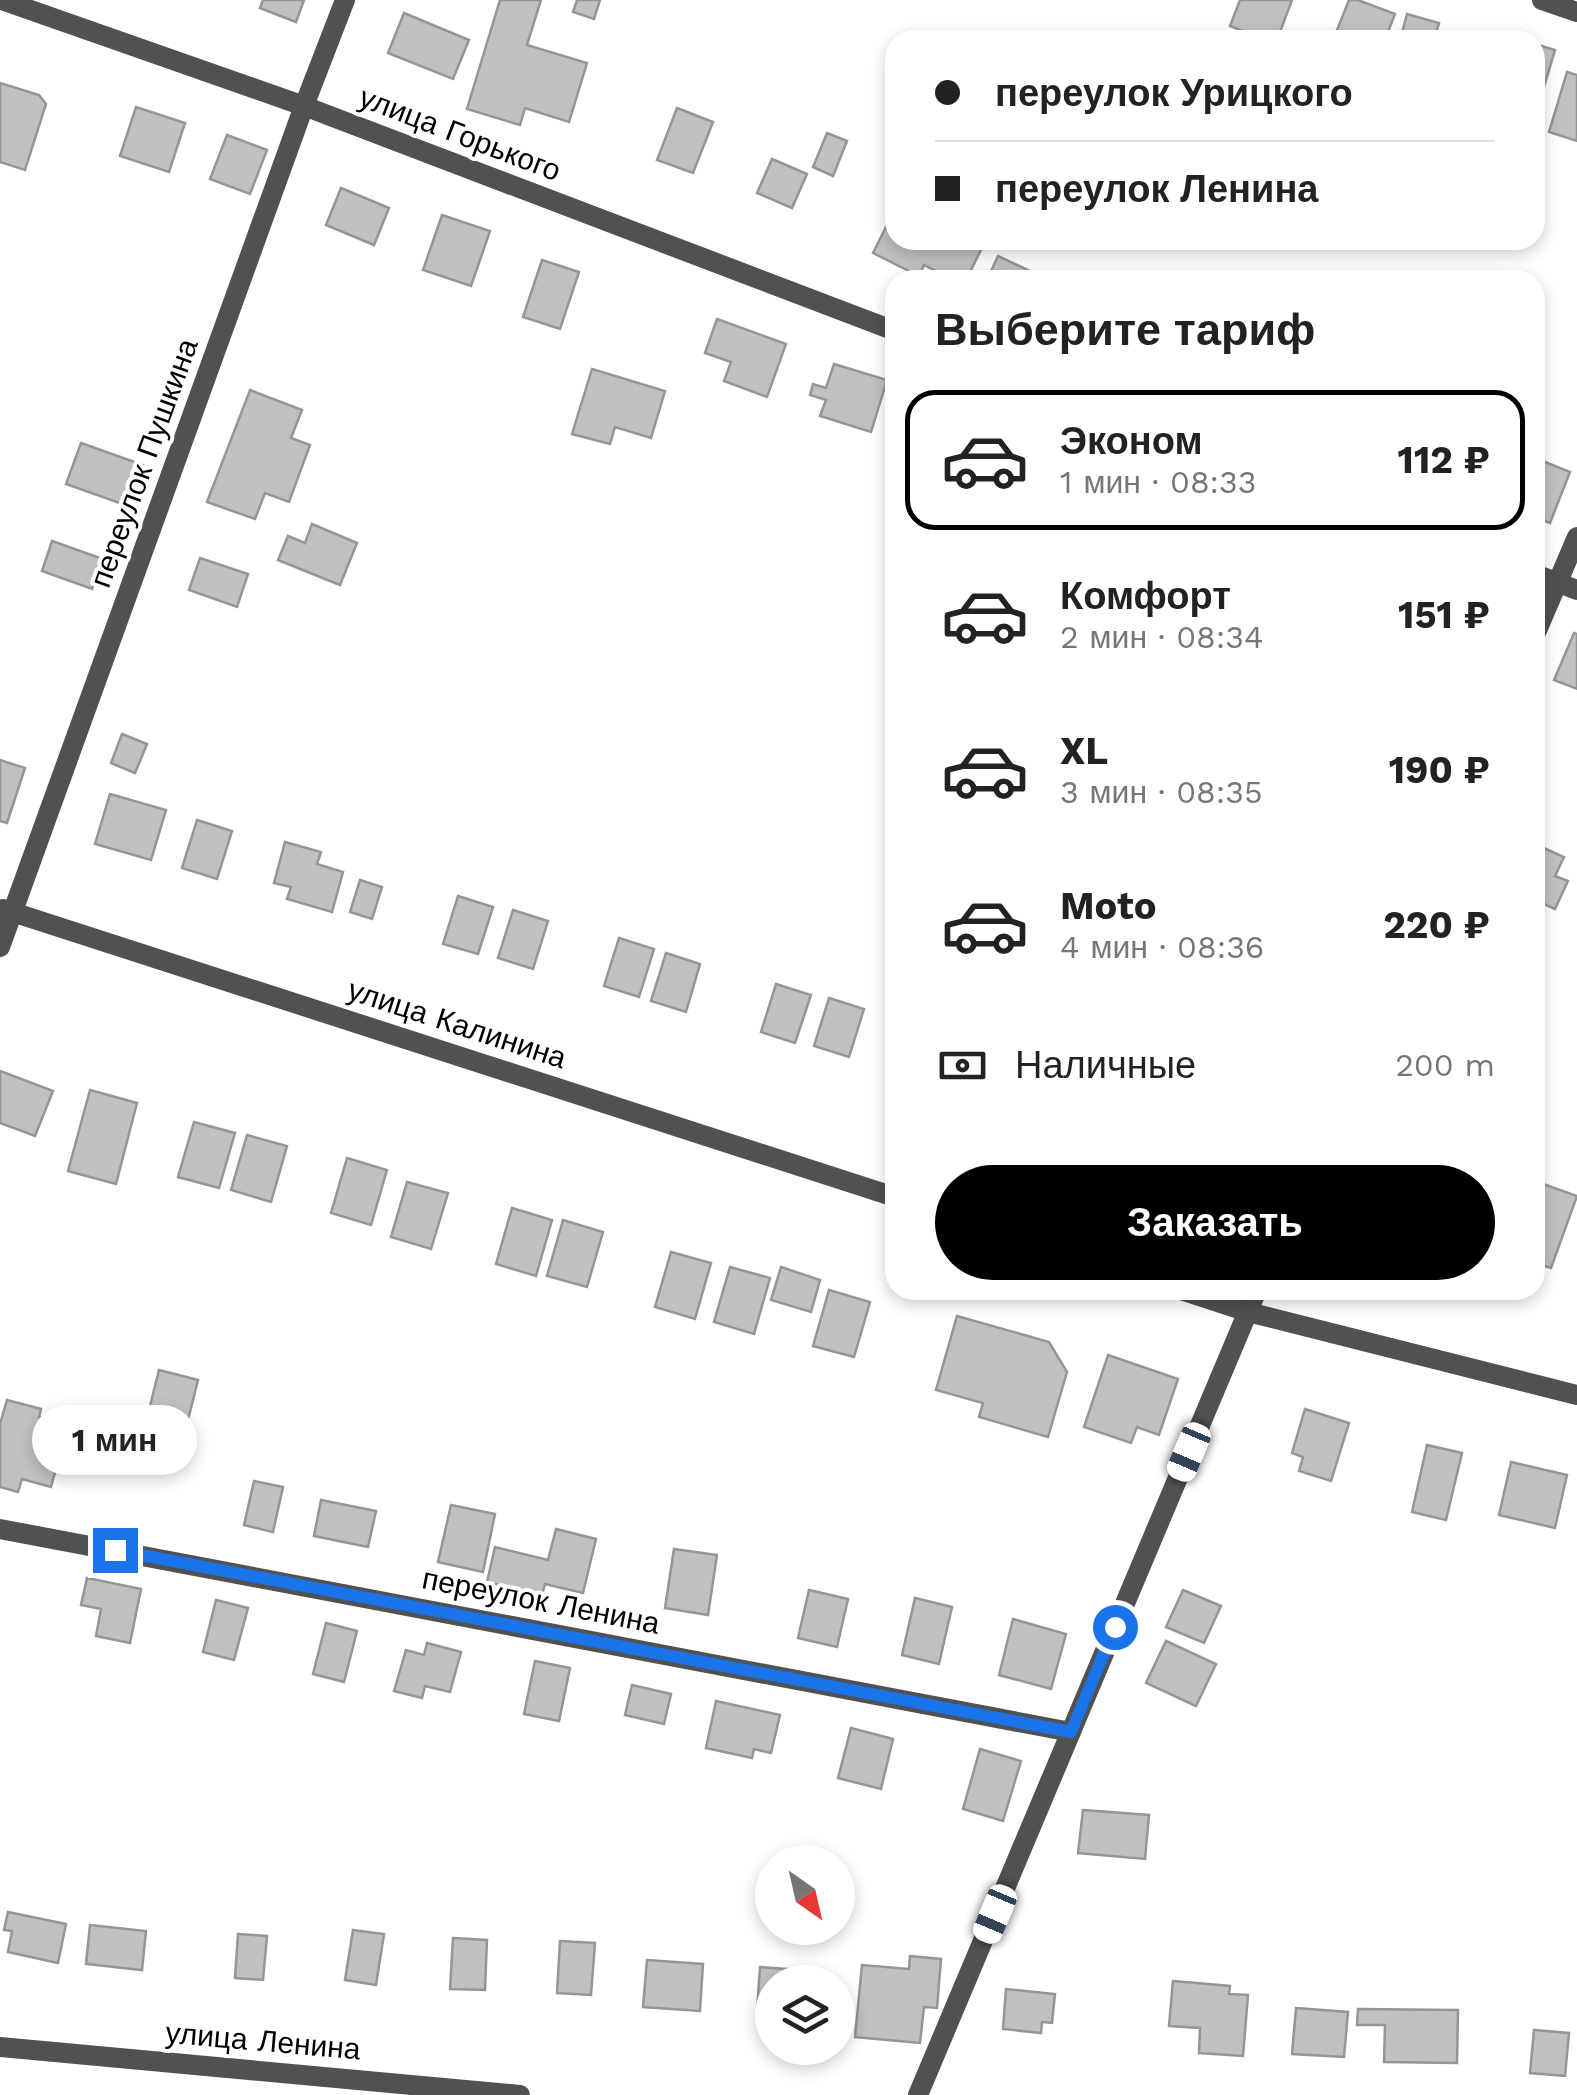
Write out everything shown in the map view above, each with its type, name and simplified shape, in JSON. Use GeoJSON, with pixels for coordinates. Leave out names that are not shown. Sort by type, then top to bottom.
{"type":"FeatureCollection","features":[{"type":"Feature","properties":{"kind":"street","name":"улица Горького"},"geometry":{"type":"LineString","coordinates":[[2,0],[304,106],[885,327]]}},
{"type":"Feature","properties":{"kind":"street","name":"переулок Пушкина"},"geometry":{"type":"LineString","coordinates":[[0,947],[7,910],[345,0]]}},
{"type":"Feature","properties":{"kind":"street"},"geometry":{"type":"LineString","coordinates":[[1542,0],[1577,12]]}},
{"type":"Feature","properties":{"kind":"street"},"geometry":{"type":"LineString","coordinates":[[1545,620],[1567,586],[1577,537]]}},
{"type":"Feature","properties":{"kind":"street","name":"улица Калинина"},"geometry":{"type":"LineString","coordinates":[[7,910],[885,1195]]}},
{"type":"Feature","properties":{"kind":"street"},"geometry":{"type":"LineString","coordinates":[[1211,1300],[1577,1394]]}},
{"type":"Feature","properties":{"kind":"street"},"geometry":{"type":"LineString","coordinates":[[918,2095],[1253,1300]]}},
{"type":"Feature","properties":{"kind":"street","name":"переулок Ленина"},"geometry":{"type":"LineString","coordinates":[[0,1528],[1071,1732]]}},
{"type":"Feature","properties":{"kind":"street","name":"улица Ленина"},"geometry":{"type":"LineString","coordinates":[[0,2047],[520,2095]]}},
{"type":"Feature","properties":{"kind":"building"},"geometry":{"type":"Polygon","coordinates":[[[263,0],[304,0],[296,22],[260,8],[263,0]]]}},
{"type":"Feature","properties":{"kind":"building"},"geometry":{"type":"Polygon","coordinates":[[[500,0],[541,0],[527,45],[587,63],[569,122],[525,108],[520,125],[467,109],[500,0]]]}},
{"type":"Feature","properties":{"kind":"building"},"geometry":{"type":"Polygon","coordinates":[[[577,0],[600,0],[594,19],[573,12],[577,0]]]}},
{"type":"Feature","properties":{"kind":"building"},"geometry":{"type":"Polygon","coordinates":[[[1240,0],[1292,0],[1281,30],[1240,30],[1230,26],[1240,0]]]}},
{"type":"Feature","properties":{"kind":"building"},"geometry":{"type":"Polygon","coordinates":[[[1349,0],[1395,14],[1389,30],[1337,30],[1349,0]]]}},
{"type":"Feature","properties":{"kind":"building"},"geometry":{"type":"Polygon","coordinates":[[[404,13],[469,40],[453,79],[388,53],[404,13]]]}},
{"type":"Feature","properties":{"kind":"building"},"geometry":{"type":"Polygon","coordinates":[[[1407,14],[1439,23],[1437,30],[1403,30],[1407,14]]]}},
{"type":"Feature","properties":{"kind":"building"},"geometry":{"type":"Polygon","coordinates":[[[1545,47],[1555,50],[1545,83],[1545,47]]]}},
{"type":"Feature","properties":{"kind":"building"},"geometry":{"type":"Polygon","coordinates":[[[1567,72],[1577,75],[1577,141],[1549,132],[1567,72]]]}},
{"type":"Feature","properties":{"kind":"building"},"geometry":{"type":"Polygon","coordinates":[[[0,83],[39,95],[46,104],[25,170],[0,162],[0,83]]]}},
{"type":"Feature","properties":{"kind":"building"},"geometry":{"type":"Polygon","coordinates":[[[136,107],[185,123],[169,172],[120,156],[136,107]]]}},
{"type":"Feature","properties":{"kind":"building"},"geometry":{"type":"Polygon","coordinates":[[[677,108],[713,122],[693,173],[657,160],[677,108]]]}},
{"type":"Feature","properties":{"kind":"building"},"geometry":{"type":"Polygon","coordinates":[[[827,133],[847,141],[833,176],[813,167],[827,133]]]}},
{"type":"Feature","properties":{"kind":"building"},"geometry":{"type":"Polygon","coordinates":[[[227,135],[267,150],[250,194],[210,179],[227,135]]]}},
{"type":"Feature","properties":{"kind":"building"},"geometry":{"type":"Polygon","coordinates":[[[772,159],[807,174],[792,208],[757,193],[772,159]]]}},
{"type":"Feature","properties":{"kind":"building"},"geometry":{"type":"Polygon","coordinates":[[[341,188],[389,208],[374,245],[326,225],[341,188]]]}},
{"type":"Feature","properties":{"kind":"building"},"geometry":{"type":"Polygon","coordinates":[[[442,215],[490,231],[471,286],[423,270],[442,215]]]}},
{"type":"Feature","properties":{"kind":"building"},"geometry":{"type":"Polygon","coordinates":[[[885,229],[885,250],[981,250],[971,270],[934,270],[924,265],[922,270],[907,270],[873,253],[885,229]]]}},
{"type":"Feature","properties":{"kind":"building"},"geometry":{"type":"Polygon","coordinates":[[[998,256],[1028,270],[992,270],[998,256]]]}},
{"type":"Feature","properties":{"kind":"building"},"geometry":{"type":"Polygon","coordinates":[[[542,260],[579,272],[560,329],[523,317],[542,260]]]}},
{"type":"Feature","properties":{"kind":"building"},"geometry":{"type":"Polygon","coordinates":[[[717,319],[786,344],[767,397],[724,381],[731,362],[705,353],[717,319]]]}},
{"type":"Feature","properties":{"kind":"building"},"geometry":{"type":"Polygon","coordinates":[[[834,364],[885,379],[871,432],[820,416],[826,400],[810,395],[813,384],[826,388],[834,364]]]}},
{"type":"Feature","properties":{"kind":"building"},"geometry":{"type":"Polygon","coordinates":[[[592,369],[665,391],[651,438],[615,427],[610,444],[572,434],[592,369]]]}},
{"type":"Feature","properties":{"kind":"building"},"geometry":{"type":"Polygon","coordinates":[[[250,390],[302,410],[291,438],[310,445],[289,502],[265,493],[255,519],[207,502],[250,390]]]}},
{"type":"Feature","properties":{"kind":"building"},"geometry":{"type":"Polygon","coordinates":[[[81,443],[143,465],[128,506],[66,484],[81,443]]]}},
{"type":"Feature","properties":{"kind":"building"},"geometry":{"type":"Polygon","coordinates":[[[1545,462],[1570,472],[1550,523],[1545,521],[1545,462]]]}},
{"type":"Feature","properties":{"kind":"building"},"geometry":{"type":"Polygon","coordinates":[[[312,524],[357,543],[340,585],[278,560],[288,536],[305,543],[312,524]]]}},
{"type":"Feature","properties":{"kind":"building"},"geometry":{"type":"Polygon","coordinates":[[[52,541],[103,559],[92,589],[42,571],[52,541]]]}},
{"type":"Feature","properties":{"kind":"building"},"geometry":{"type":"Polygon","coordinates":[[[200,558],[248,574],[237,607],[189,590],[200,558]]]}},
{"type":"Feature","properties":{"kind":"building"},"geometry":{"type":"Polygon","coordinates":[[[1574,633],[1577,634],[1577,689],[1554,680],[1574,633]]]}},
{"type":"Feature","properties":{"kind":"building"},"geometry":{"type":"Polygon","coordinates":[[[122,734],[147,744],[135,773],[111,763],[122,734]]]}},
{"type":"Feature","properties":{"kind":"building"},"geometry":{"type":"Polygon","coordinates":[[[0,760],[25,768],[7,823],[0,821],[0,760]]]}},
{"type":"Feature","properties":{"kind":"building"},"geometry":{"type":"Polygon","coordinates":[[[110,794],[166,810],[151,860],[95,844],[110,794]]]}},
{"type":"Feature","properties":{"kind":"building"},"geometry":{"type":"Polygon","coordinates":[[[197,820],[232,831],[217,879],[182,868],[197,820]]]}},
{"type":"Feature","properties":{"kind":"building"},"geometry":{"type":"Polygon","coordinates":[[[285,842],[321,852],[317,864],[343,872],[332,912],[287,899],[291,887],[274,883],[285,842]]]}},
{"type":"Feature","properties":{"kind":"building"},"geometry":{"type":"Polygon","coordinates":[[[1545,848],[1564,857],[1555,876],[1568,881],[1555,909],[1545,904],[1545,848]]]}},
{"type":"Feature","properties":{"kind":"building"},"geometry":{"type":"Polygon","coordinates":[[[360,880],[382,887],[372,919],[350,912],[360,880]]]}},
{"type":"Feature","properties":{"kind":"building"},"geometry":{"type":"Polygon","coordinates":[[[458,896],[493,907],[478,954],[443,944],[458,896]]]}},
{"type":"Feature","properties":{"kind":"building"},"geometry":{"type":"Polygon","coordinates":[[[513,910],[548,921],[533,969],[498,958],[513,910]]]}},
{"type":"Feature","properties":{"kind":"building"},"geometry":{"type":"Polygon","coordinates":[[[619,938],[654,949],[639,997],[604,986],[619,938]]]}},
{"type":"Feature","properties":{"kind":"building"},"geometry":{"type":"Polygon","coordinates":[[[666,953],[700,964],[686,1012],[651,1001],[666,953]]]}},
{"type":"Feature","properties":{"kind":"building"},"geometry":{"type":"Polygon","coordinates":[[[776,984],[811,995],[795,1043],[761,1032],[776,984]]]}},
{"type":"Feature","properties":{"kind":"building"},"geometry":{"type":"Polygon","coordinates":[[[829,998],[864,1009],[849,1057],[814,1046],[829,998]]]}},
{"type":"Feature","properties":{"kind":"building"},"geometry":{"type":"Polygon","coordinates":[[[0,1071],[53,1091],[35,1136],[0,1123],[0,1071]]]}},
{"type":"Feature","properties":{"kind":"building"},"geometry":{"type":"Polygon","coordinates":[[[90,1090],[137,1103],[116,1184],[68,1171],[90,1090]]]}},
{"type":"Feature","properties":{"kind":"building"},"geometry":{"type":"Polygon","coordinates":[[[194,1122],[235,1133],[219,1188],[178,1177],[194,1122]]]}},
{"type":"Feature","properties":{"kind":"building"},"geometry":{"type":"Polygon","coordinates":[[[247,1135],[287,1146],[271,1202],[231,1190],[247,1135]]]}},
{"type":"Feature","properties":{"kind":"building"},"geometry":{"type":"Polygon","coordinates":[[[347,1158],[387,1170],[371,1225],[331,1213],[347,1158]]]}},
{"type":"Feature","properties":{"kind":"building"},"geometry":{"type":"Polygon","coordinates":[[[407,1182],[448,1193],[431,1249],[391,1237],[407,1182]]]}},
{"type":"Feature","properties":{"kind":"building"},"geometry":{"type":"Polygon","coordinates":[[[1545,1185],[1577,1196],[1551,1268],[1545,1266],[1545,1185]]]}},
{"type":"Feature","properties":{"kind":"building"},"geometry":{"type":"Polygon","coordinates":[[[512,1208],[552,1220],[536,1276],[496,1264],[512,1208]]]}},
{"type":"Feature","properties":{"kind":"building"},"geometry":{"type":"Polygon","coordinates":[[[563,1220],[603,1232],[587,1287],[547,1276],[563,1220]]]}},
{"type":"Feature","properties":{"kind":"building"},"geometry":{"type":"Polygon","coordinates":[[[671,1252],[711,1263],[695,1319],[655,1307],[671,1252]]]}},
{"type":"Feature","properties":{"kind":"building"},"geometry":{"type":"Polygon","coordinates":[[[730,1267],[770,1278],[754,1334],[714,1322],[730,1267]]]}},
{"type":"Feature","properties":{"kind":"building"},"geometry":{"type":"Polygon","coordinates":[[[781,1267],[820,1280],[811,1312],[771,1300],[781,1267]]]}},
{"type":"Feature","properties":{"kind":"building"},"geometry":{"type":"Polygon","coordinates":[[[829,1290],[870,1302],[854,1357],[813,1346],[829,1290]]]}},
{"type":"Feature","properties":{"kind":"building"},"geometry":{"type":"Polygon","coordinates":[[[957,1316],[1049,1342],[1067,1372],[1048,1437],[979,1417],[983,1403],[936,1390],[957,1316]]]}},
{"type":"Feature","properties":{"kind":"building"},"geometry":{"type":"Polygon","coordinates":[[[1108,1355],[1178,1379],[1159,1435],[1137,1427],[1131,1443],[1084,1427],[1108,1355]]]}},
{"type":"Feature","properties":{"kind":"building"},"geometry":{"type":"Polygon","coordinates":[[[159,1370],[198,1380],[186,1428],[147,1418],[159,1370]]]}},
{"type":"Feature","properties":{"kind":"building"},"geometry":{"type":"Polygon","coordinates":[[[7,1400],[41,1409],[39,1417],[68,1425],[51,1487],[22,1479],[18,1492],[0,1487],[0,1424],[7,1400]]]}},
{"type":"Feature","properties":{"kind":"building"},"geometry":{"type":"Polygon","coordinates":[[[1305,1409],[1349,1423],[1331,1481],[1299,1471],[1303,1457],[1292,1453],[1305,1409]]]}},
{"type":"Feature","properties":{"kind":"building"},"geometry":{"type":"Polygon","coordinates":[[[1427,1445],[1462,1453],[1446,1520],[1412,1512],[1427,1445]]]}},
{"type":"Feature","properties":{"kind":"building"},"geometry":{"type":"Polygon","coordinates":[[[1511,1462],[1567,1475],[1555,1528],[1499,1515],[1511,1462]]]}},
{"type":"Feature","properties":{"kind":"building"},"geometry":{"type":"Polygon","coordinates":[[[254,1481],[283,1487],[273,1532],[244,1525],[254,1481]]]}},
{"type":"Feature","properties":{"kind":"building"},"geometry":{"type":"Polygon","coordinates":[[[321,1500],[376,1511],[368,1547],[314,1536],[321,1500]]]}},
{"type":"Feature","properties":{"kind":"building"},"geometry":{"type":"Polygon","coordinates":[[[451,1505],[495,1514],[483,1572],[438,1562],[451,1505]]]}},
{"type":"Feature","properties":{"kind":"building"},"geometry":{"type":"Polygon","coordinates":[[[556,1529],[596,1539],[583,1593],[545,1584],[542,1595],[487,1582],[495,1547],[548,1560],[556,1529]]]}},
{"type":"Feature","properties":{"kind":"building"},"geometry":{"type":"Polygon","coordinates":[[[674,1549],[717,1555],[708,1615],[665,1608],[674,1549]]]}},
{"type":"Feature","properties":{"kind":"building"},"geometry":{"type":"Polygon","coordinates":[[[87,1578],[141,1589],[130,1643],[96,1636],[101,1609],[81,1605],[87,1578]]]}},
{"type":"Feature","properties":{"kind":"building"},"geometry":{"type":"Polygon","coordinates":[[[809,1590],[848,1599],[837,1647],[798,1638],[809,1590]]]}},
{"type":"Feature","properties":{"kind":"building"},"geometry":{"type":"Polygon","coordinates":[[[1183,1590],[1221,1606],[1204,1643],[1166,1627],[1183,1590]]]}},
{"type":"Feature","properties":{"kind":"building"},"geometry":{"type":"Polygon","coordinates":[[[915,1598],[952,1607],[939,1664],[902,1655],[915,1598]]]}},
{"type":"Feature","properties":{"kind":"building"},"geometry":{"type":"Polygon","coordinates":[[[216,1600],[248,1608],[234,1660],[203,1652],[216,1600]]]}},
{"type":"Feature","properties":{"kind":"building"},"geometry":{"type":"Polygon","coordinates":[[[1013,1619],[1066,1634],[1051,1689],[999,1675],[1013,1619]]]}},
{"type":"Feature","properties":{"kind":"building"},"geometry":{"type":"Polygon","coordinates":[[[326,1623],[357,1631],[344,1682],[313,1674],[326,1623]]]}},
{"type":"Feature","properties":{"kind":"building"},"geometry":{"type":"Polygon","coordinates":[[[1166,1641],[1216,1664],[1196,1706],[1146,1683],[1166,1641]]]}},
{"type":"Feature","properties":{"kind":"building"},"geometry":{"type":"Polygon","coordinates":[[[427,1643],[461,1652],[450,1692],[425,1686],[422,1698],[394,1691],[406,1650],[424,1655],[427,1643]]]}},
{"type":"Feature","properties":{"kind":"building"},"geometry":{"type":"Polygon","coordinates":[[[535,1661],[570,1668],[559,1721],[524,1714],[535,1661]]]}},
{"type":"Feature","properties":{"kind":"building"},"geometry":{"type":"Polygon","coordinates":[[[632,1685],[671,1694],[664,1724],[625,1715],[632,1685]]]}},
{"type":"Feature","properties":{"kind":"building"},"geometry":{"type":"Polygon","coordinates":[[[716,1701],[780,1715],[771,1753],[754,1749],[752,1758],[706,1748],[716,1701]]]}},
{"type":"Feature","properties":{"kind":"building"},"geometry":{"type":"Polygon","coordinates":[[[851,1728],[893,1739],[881,1789],[838,1778],[851,1728]]]}},
{"type":"Feature","properties":{"kind":"building"},"geometry":{"type":"Polygon","coordinates":[[[980,1749],[1021,1761],[1003,1821],[963,1809],[980,1749]]]}},
{"type":"Feature","properties":{"kind":"building"},"geometry":{"type":"Polygon","coordinates":[[[1083,1810],[1149,1815],[1145,1859],[1078,1853],[1083,1810]]]}},
{"type":"Feature","properties":{"kind":"building"},"geometry":{"type":"Polygon","coordinates":[[[8,1912],[66,1924],[58,1963],[8,1952],[12,1931],[4,1930],[8,1912]]]}},
{"type":"Feature","properties":{"kind":"building"},"geometry":{"type":"Polygon","coordinates":[[[90,1925],[146,1931],[142,1970],[86,1964],[90,1925]]]}},
{"type":"Feature","properties":{"kind":"building"},"geometry":{"type":"Polygon","coordinates":[[[353,1930],[384,1934],[376,1985],[345,1980],[353,1930]]]}},
{"type":"Feature","properties":{"kind":"building"},"geometry":{"type":"Polygon","coordinates":[[[238,1934],[267,1936],[263,1980],[235,1978],[238,1934]]]}},
{"type":"Feature","properties":{"kind":"building"},"geometry":{"type":"Polygon","coordinates":[[[453,1938],[487,1940],[485,1990],[450,1989],[453,1938]]]}},
{"type":"Feature","properties":{"kind":"building"},"geometry":{"type":"Polygon","coordinates":[[[560,1941],[595,1943],[591,1995],[557,1993],[560,1941]]]}},
{"type":"Feature","properties":{"kind":"building"},"geometry":{"type":"Polygon","coordinates":[[[910,1956],[941,1959],[937,2008],[924,2007],[920,2043],[855,2037],[862,1965],[909,1969],[910,1956]]]}},
{"type":"Feature","properties":{"kind":"building"},"geometry":{"type":"Polygon","coordinates":[[[647,1960],[703,1964],[700,2011],[643,2007],[647,1960]]]}},
{"type":"Feature","properties":{"kind":"building"},"geometry":{"type":"Polygon","coordinates":[[[1173,1981],[1230,1986],[1229,1994],[1248,1995],[1243,2056],[1199,2053],[1200,2028],[1169,2026],[1173,1981]]]}},
{"type":"Feature","properties":{"kind":"building"},"geometry":{"type":"Polygon","coordinates":[[[1006,1989],[1055,1994],[1052,2023],[1042,2022],[1041,2033],[1003,2029],[1006,1989]]]}},
{"type":"Feature","properties":{"kind":"building"},"geometry":{"type":"Polygon","coordinates":[[[1296,2008],[1348,2012],[1344,2057],[1292,2054],[1296,2008]]]}},
{"type":"Feature","properties":{"kind":"building"},"geometry":{"type":"Polygon","coordinates":[[[1358,2009],[1458,2010],[1457,2063],[1384,2062],[1385,2025],[1357,2025],[1358,2009]]]}},
{"type":"Feature","properties":{"kind":"building"},"geometry":{"type":"Polygon","coordinates":[[[1534,2030],[1569,2033],[1565,2076],[1530,2073],[1534,2030]]]}},
{"type":"Feature","properties":{"kind":"route"},"geometry":{"type":"LineString","coordinates":[[115,1550],[1071,1732],[1115,1627]]}}]}
